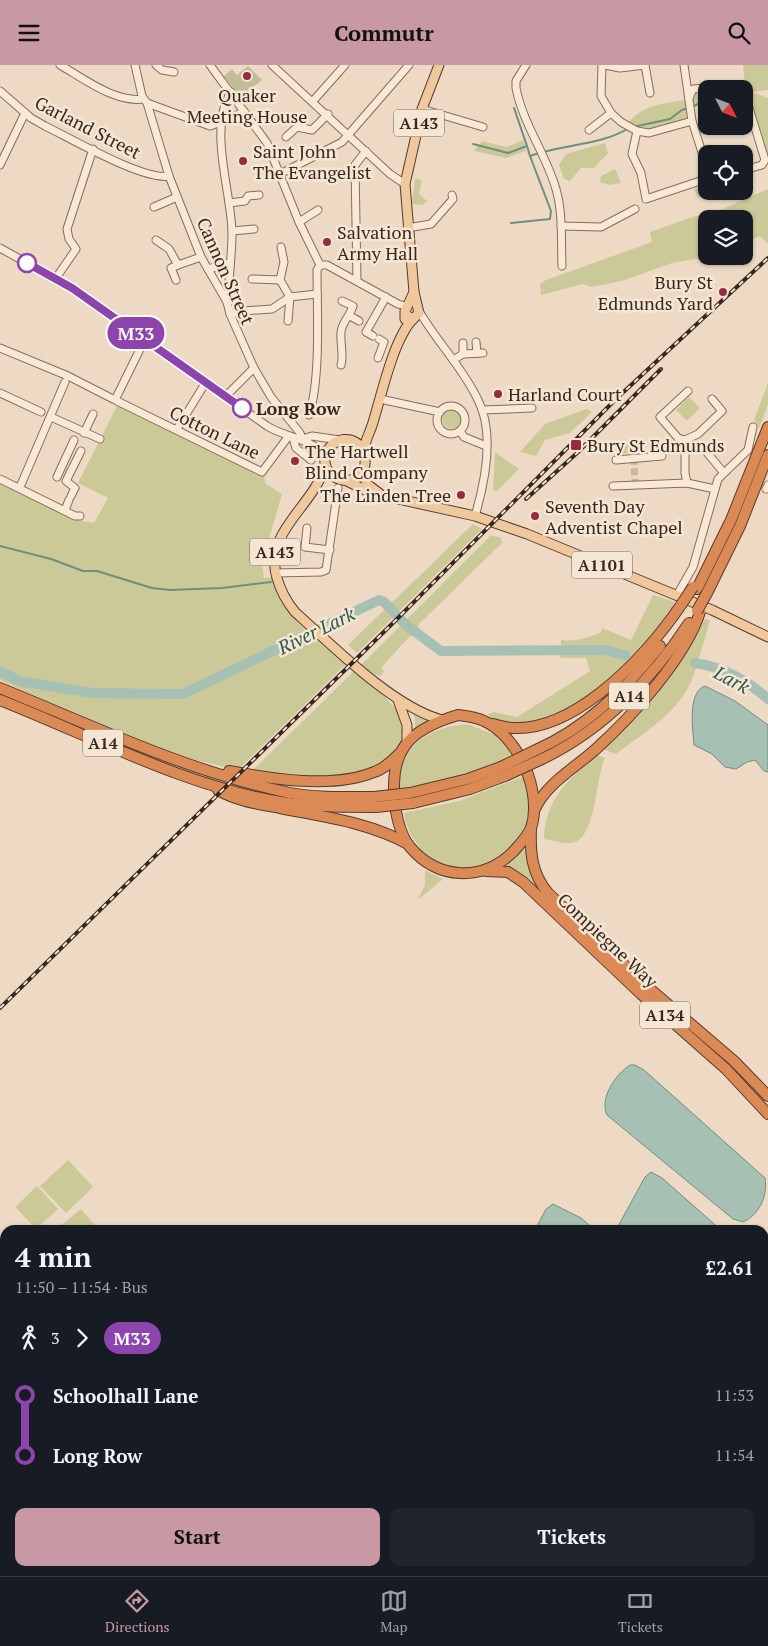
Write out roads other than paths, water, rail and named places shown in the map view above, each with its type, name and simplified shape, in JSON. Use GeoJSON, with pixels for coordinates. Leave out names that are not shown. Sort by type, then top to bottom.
{"type":"FeatureCollection","features":[{"type":"Feature","properties":{"kind":"highway","name":"A14"},"geometry":{"type":"LineString","coordinates":[[0,700],[116,749],[207,783],[280,802],[336,807],[470,789],[540,754],[559,751],[589,731],[630,695],[668,653],[688,606],[700,592],[750,475],[768,427]]}},
{"type":"Feature","properties":{"kind":"highway","name":"A14"},"geometry":{"type":"LineString","coordinates":[[485,721],[508,727],[532,727],[563,715],[585,703],[612,684],[638,661],[700,592],[740,526],[768,455]]}},
{"type":"Feature","properties":{"kind":"highway","name":"A14"},"geometry":{"type":"LineString","coordinates":[[533,813],[546,790],[596,748],[654,688],[686,640],[688,606]]}},
{"type":"Feature","properties":{"kind":"highway","name":"A14"},"geometry":{"type":"LineString","coordinates":[[0,688],[142,747],[210,772],[292,793],[375,802]]}},
{"type":"Feature","properties":{"kind":"highway"},"geometry":{"type":"LineString","coordinates":[[458,715],[485,721],[504,735],[521,761],[530,782],[533,813],[531,828],[511,853],[482,871],[465,874],[442,870],[425,862],[408,844],[396,813],[393,785],[395,767],[401,753],[407,742],[424,727],[442,720],[458,715]]}},
{"type":"Feature","properties":{"kind":"highway","name":"A14"},"geometry":{"type":"LineString","coordinates":[[189,764],[279,781],[327,781],[375,772],[401,753]]}},
{"type":"Feature","properties":{"kind":"highway","name":"A14"},"geometry":{"type":"LineString","coordinates":[[207,783],[229,796],[353,822],[385,831],[408,844]]}},
{"type":"Feature","properties":{"kind":"highway","name":"Compiegne Way"},"geometry":{"type":"LineString","coordinates":[[531,828],[532,863],[538,879],[548,893],[650,989],[734,1061],[768,1096]]}},
{"type":"Feature","properties":{"kind":"highway","name":"Compiegne Way"},"geometry":{"type":"LineString","coordinates":[[482,871],[508,872],[523,882],[641,994],[726,1069],[768,1114]]}},
{"type":"Feature","properties":{"kind":"main road","name":"A143"},"geometry":{"type":"LineString","coordinates":[[365,451],[380,399],[411,312],[414,292],[405,183],[422,109],[439,65]]}},
{"type":"Feature","properties":{"kind":"main road"},"geometry":{"type":"LineString","coordinates":[[340,483],[325,465],[325,455],[330,445],[361,435],[374,421]]}},
{"type":"Feature","properties":{"kind":"main road"},"geometry":{"type":"LineString","coordinates":[[344,439],[358,443],[365,451],[366,459],[363,472],[367,483],[382,495]]}},
{"type":"Feature","properties":{"kind":"main road","name":"A143"},"geometry":{"type":"LineString","coordinates":[[325,465],[319,482],[284,529],[277,544],[274,559],[275,573],[286,602],[308,624],[398,700],[430,717],[442,720]]}},
{"type":"Feature","properties":{"kind":"main road"},"geometry":{"type":"LineString","coordinates":[[319,482],[340,483],[356,478],[363,472]]}},
{"type":"Feature","properties":{"kind":"main road","name":"A1101"},"geometry":{"type":"LineString","coordinates":[[340,483],[371,493],[475,516],[527,534],[688,606],[768,637]]}},
{"type":"Feature","properties":{"kind":"main road","name":"A143"},"geometry":{"type":"LineString","coordinates":[[398,700],[408,725],[407,742]]}},
{"type":"Feature","properties":{"kind":"street"},"geometry":{"type":"LineString","coordinates":[[60,65],[93,84],[127,99],[145,101],[206,126],[221,123],[244,111]]}},
{"type":"Feature","properties":{"kind":"street","name":"Cannon Street"},"geometry":{"type":"LineString","coordinates":[[136,65],[145,101],[169,176],[201,257],[227,302],[230,315],[254,368],[271,397],[300,433],[302,439]]}},
{"type":"Feature","properties":{"kind":"street"},"geometry":{"type":"LineString","coordinates":[[210,65],[267,143],[299,222],[320,265]]}},
{"type":"Feature","properties":{"kind":"street"},"geometry":{"type":"LineString","coordinates":[[272,65],[328,114],[397,181],[405,183]]}},
{"type":"Feature","properties":{"kind":"street"},"geometry":{"type":"LineString","coordinates":[[313,101],[345,65]]}},
{"type":"Feature","properties":{"kind":"street"},"geometry":{"type":"LineString","coordinates":[[280,174],[342,142],[409,65]]}},
{"type":"Feature","properties":{"kind":"street"},"geometry":{"type":"LineString","coordinates":[[526,65],[516,81],[516,88],[559,199],[562,266]]}},
{"type":"Feature","properties":{"kind":"street"},"geometry":{"type":"LineString","coordinates":[[650,93],[645,65],[620,68],[604,65],[601,96],[611,113],[625,125],[635,130],[656,131],[692,121]]}},
{"type":"Feature","properties":{"kind":"street"},"geometry":{"type":"LineString","coordinates":[[684,65],[692,121],[700,145]]}},
{"type":"Feature","properties":{"kind":"street"},"geometry":{"type":"LineString","coordinates":[[159,70],[174,72]]}},
{"type":"Feature","properties":{"kind":"street"},"geometry":{"type":"LineString","coordinates":[[690,104],[693,89],[698,88]]}},
{"type":"Feature","properties":{"kind":"street","name":"Garland Street"},"geometry":{"type":"LineString","coordinates":[[0,91],[25,113],[44,126],[135,169],[161,178],[169,176]]}},
{"type":"Feature","properties":{"kind":"street"},"geometry":{"type":"LineString","coordinates":[[227,302],[232,231],[221,123],[224,101],[231,92]]}},
{"type":"Feature","properties":{"kind":"street"},"geometry":{"type":"LineString","coordinates":[[422,109],[484,127]]}},
{"type":"Feature","properties":{"kind":"street"},"geometry":{"type":"LineString","coordinates":[[0,165],[25,113]]}},
{"type":"Feature","properties":{"kind":"street"},"geometry":{"type":"LineString","coordinates":[[589,130],[611,113]]}},
{"type":"Feature","properties":{"kind":"street"},"geometry":{"type":"LineString","coordinates":[[286,137],[297,127],[312,130],[328,114]]}},
{"type":"Feature","properties":{"kind":"street"},"geometry":{"type":"LineString","coordinates":[[753,121],[764,160],[762,165],[753,168]]}},
{"type":"Feature","properties":{"kind":"street"},"geometry":{"type":"LineString","coordinates":[[635,130],[632,153],[641,173],[646,199],[698,182]]}},
{"type":"Feature","properties":{"kind":"street"},"geometry":{"type":"LineString","coordinates":[[56,278],[76,249],[69,239],[68,229],[93,149]]}},
{"type":"Feature","properties":{"kind":"street"},"geometry":{"type":"LineString","coordinates":[[357,281],[355,165],[366,151]]}},
{"type":"Feature","properties":{"kind":"street"},"geometry":{"type":"LineString","coordinates":[[229,203],[245,201],[248,196],[259,195]]}},
{"type":"Feature","properties":{"kind":"street"},"geometry":{"type":"LineString","coordinates":[[408,228],[431,223],[453,199],[452,195]]}},
{"type":"Feature","properties":{"kind":"street"},"geometry":{"type":"LineString","coordinates":[[154,207],[177,197]]}},
{"type":"Feature","properties":{"kind":"street"},"geometry":{"type":"LineString","coordinates":[[560,226],[601,227],[634,209]]}},
{"type":"Feature","properties":{"kind":"street"},"geometry":{"type":"LineString","coordinates":[[299,222],[319,211]]}},
{"type":"Feature","properties":{"kind":"street"},"geometry":{"type":"LineString","coordinates":[[600,218],[601,227]]}},
{"type":"Feature","properties":{"kind":"street"},"geometry":{"type":"LineString","coordinates":[[232,231],[254,229]]}},
{"type":"Feature","properties":{"kind":"street"},"geometry":{"type":"LineString","coordinates":[[156,240],[169,249],[178,265]]}},
{"type":"Feature","properties":{"kind":"street"},"geometry":{"type":"LineString","coordinates":[[281,247],[284,262],[280,280],[290,297],[288,321]]}},
{"type":"Feature","properties":{"kind":"street"},"geometry":{"type":"LineString","coordinates":[[0,248],[56,278],[267,426],[290,438],[302,439],[312,436],[344,439]]}},
{"type":"Feature","properties":{"kind":"street"},"geometry":{"type":"LineString","coordinates":[[176,281],[171,268],[201,257]]}},
{"type":"Feature","properties":{"kind":"street"},"geometry":{"type":"LineString","coordinates":[[208,269],[230,263]]}},
{"type":"Feature","properties":{"kind":"street"},"geometry":{"type":"LineString","coordinates":[[320,265],[327,265],[386,297],[428,325],[479,400],[482,410],[487,468],[475,516]]}},
{"type":"Feature","properties":{"kind":"street"},"geometry":{"type":"LineString","coordinates":[[309,415],[313,403],[316,369],[317,270],[320,265]]}},
{"type":"Feature","properties":{"kind":"street"},"geometry":{"type":"LineString","coordinates":[[252,279],[280,280]]}},
{"type":"Feature","properties":{"kind":"street"},"geometry":{"type":"LineString","coordinates":[[230,315],[243,311],[272,309],[290,297],[317,294]]}},
{"type":"Feature","properties":{"kind":"street"},"geometry":{"type":"LineString","coordinates":[[364,324],[386,297]]}},
{"type":"Feature","properties":{"kind":"street"},"geometry":{"type":"LineString","coordinates":[[341,365],[344,355],[341,333],[344,321],[350,316],[353,307],[342,301]]}},
{"type":"Feature","properties":{"kind":"street"},"geometry":{"type":"LineString","coordinates":[[350,316],[364,324],[366,332],[384,342],[378,358]]}},
{"type":"Feature","properties":{"kind":"street"},"geometry":{"type":"LineString","coordinates":[[115,399],[145,339]]}},
{"type":"Feature","properties":{"kind":"street"},"geometry":{"type":"LineString","coordinates":[[453,360],[463,354],[480,353],[476,342]]}},
{"type":"Feature","properties":{"kind":"street"},"geometry":{"type":"LineString","coordinates":[[463,343],[463,354]]}},
{"type":"Feature","properties":{"kind":"street","name":"Cotton Lane"},"geometry":{"type":"LineString","coordinates":[[0,348],[68,376],[262,472],[290,438]]}},
{"type":"Feature","properties":{"kind":"street"},"geometry":{"type":"LineString","coordinates":[[226,397],[254,368]]}},
{"type":"Feature","properties":{"kind":"street"},"geometry":{"type":"LineString","coordinates":[[20,487],[65,382]]}},
{"type":"Feature","properties":{"kind":"street"},"geometry":{"type":"LineString","coordinates":[[177,429],[206,382]]}},
{"type":"Feature","properties":{"kind":"street"},"geometry":{"type":"LineString","coordinates":[[688,391],[660,417],[678,437],[685,440],[698,434],[722,411],[712,399]]}},
{"type":"Feature","properties":{"kind":"street"},"geometry":{"type":"LineString","coordinates":[[0,393],[42,412]]}},
{"type":"Feature","properties":{"kind":"street"},"geometry":{"type":"LineString","coordinates":[[380,399],[440,412],[452,406],[463,412],[465,424],[460,431],[449,434],[441,430],[437,422],[440,412]]}},
{"type":"Feature","properties":{"kind":"street"},"geometry":{"type":"LineString","coordinates":[[482,410],[532,408]]}},
{"type":"Feature","properties":{"kind":"street"},"geometry":{"type":"LineString","coordinates":[[57,477],[78,434],[94,414]]}},
{"type":"Feature","properties":{"kind":"street"},"geometry":{"type":"LineString","coordinates":[[51,417],[78,434],[100,439]]}},
{"type":"Feature","properties":{"kind":"street"},"geometry":{"type":"LineString","coordinates":[[688,606],[692,567],[718,479],[748,450],[753,427]]}},
{"type":"Feature","properties":{"kind":"street"},"geometry":{"type":"LineString","coordinates":[[460,431],[464,437],[486,446]]}},
{"type":"Feature","properties":{"kind":"street"},"geometry":{"type":"LineString","coordinates":[[290,438],[296,448],[312,460]]}},
{"type":"Feature","properties":{"kind":"street"},"geometry":{"type":"LineString","coordinates":[[302,439],[318,447],[325,455]]}},
{"type":"Feature","properties":{"kind":"street"},"geometry":{"type":"LineString","coordinates":[[685,440],[685,473],[687,483]]}},
{"type":"Feature","properties":{"kind":"street"},"geometry":{"type":"LineString","coordinates":[[705,450],[724,472]]}},
{"type":"Feature","properties":{"kind":"street"},"geometry":{"type":"LineString","coordinates":[[64,511],[75,489],[66,481],[81,451]]}},
{"type":"Feature","properties":{"kind":"street"},"geometry":{"type":"LineString","coordinates":[[616,460],[662,456]]}},
{"type":"Feature","properties":{"kind":"street"},"geometry":{"type":"LineString","coordinates":[[0,479],[20,487],[64,511],[80,516]]}},
{"type":"Feature","properties":{"kind":"street"},"geometry":{"type":"LineString","coordinates":[[275,573],[321,572],[326,570],[340,483]]}},
{"type":"Feature","properties":{"kind":"street"},"geometry":{"type":"LineString","coordinates":[[613,486],[687,483],[715,489]]}},
{"type":"Feature","properties":{"kind":"street"},"geometry":{"type":"LineString","coordinates":[[307,528],[302,547],[330,550]]}},
{"type":"Feature","properties":{"kind":"waterway"},"geometry":{"type":"LineString","coordinates":[[633,127],[670,119],[682,110],[698,104]]}},
{"type":"Feature","properties":{"kind":"waterway"},"geometry":{"type":"LineString","coordinates":[[514,108],[527,146]]}},
{"type":"Feature","properties":{"kind":"waterway"},"geometry":{"type":"LineString","coordinates":[[473,144],[508,153],[527,146],[530,156],[593,142],[618,134],[629,128]]}},
{"type":"Feature","properties":{"kind":"waterway"},"geometry":{"type":"LineString","coordinates":[[511,223],[550,219],[551,211],[530,156]]}},
{"type":"Feature","properties":{"kind":"waterway"},"geometry":{"type":"LineString","coordinates":[[0,546],[51,559],[83,571],[97,571],[152,588],[170,590],[222,588],[271,582]]}},
{"type":"Feature","properties":{"kind":"waterway","name":"River Lark"},"geometry":{"type":"LineString","coordinates":[[0,671],[19,681],[92,693],[183,694],[379,600],[384,602],[406,625],[441,651],[606,650],[625,655]]}},
{"type":"Feature","properties":{"kind":"waterway","name":"Lark"},"geometry":{"type":"LineString","coordinates":[[695,663],[734,675],[768,699]]}},
{"type":"Feature","properties":{"kind":"tunnel"},"geometry":{"type":"LineString","coordinates":[[634,458],[635,485]]}},
{"type":"Feature","properties":{"kind":"railway"},"geometry":{"type":"LineString","coordinates":[[0,1008],[396,620],[616,399],[768,258]]}},
{"type":"Feature","properties":{"kind":"railway"},"geometry":{"type":"LineString","coordinates":[[526,499],[576,454],[661,369]]}},
{"type":"Feature","properties":{"kind":"place","name":"Quaker Meeting House"},"geometry":{"type":"Point","coordinates":[247,76]}},
{"type":"Feature","properties":{"kind":"place","name":"Saint John The Evangelist"},"geometry":{"type":"Point","coordinates":[243,161]}},
{"type":"Feature","properties":{"kind":"place","name":"Salvation Army Hall"},"geometry":{"type":"Point","coordinates":[327,242]}},
{"type":"Feature","properties":{"kind":"place","name":"Bury St Edmunds Yard"},"geometry":{"type":"Point","coordinates":[723,292]}},
{"type":"Feature","properties":{"kind":"place","name":"Harland Court"},"geometry":{"type":"Point","coordinates":[498,394]}},
{"type":"Feature","properties":{"kind":"place","name":"Long Row"},"geometry":{"type":"Point","coordinates":[242,408]}},
{"type":"Feature","properties":{"kind":"place","name":"Bury St Edmunds"},"geometry":{"type":"Point","coordinates":[576,445]}},
{"type":"Feature","properties":{"kind":"place","name":"The Hartwell Blind Company"},"geometry":{"type":"Point","coordinates":[295,461]}},
{"type":"Feature","properties":{"kind":"place","name":"The Linden Tree"},"geometry":{"type":"Point","coordinates":[461,495]}},
{"type":"Feature","properties":{"kind":"place","name":"Seventh Day Adventist Chapel"},"geometry":{"type":"Point","coordinates":[535,516]}}]}
